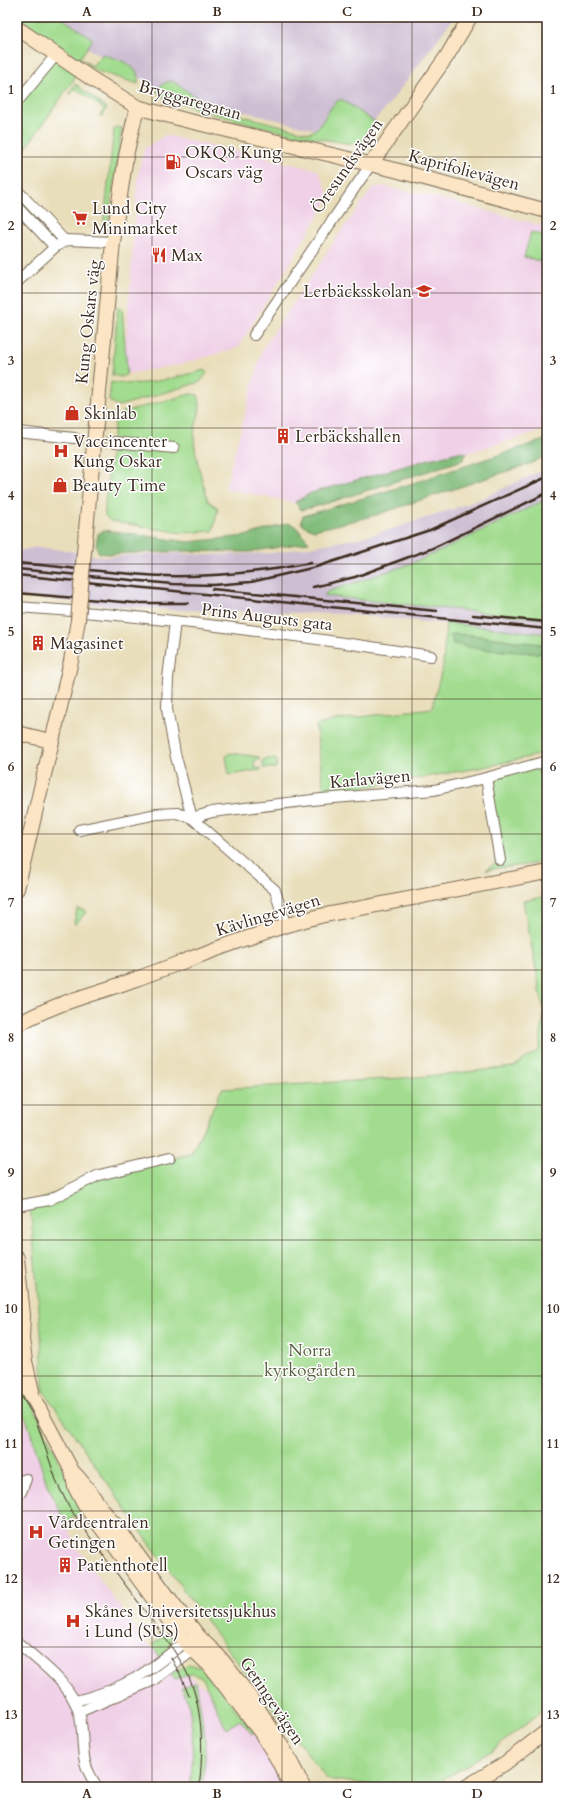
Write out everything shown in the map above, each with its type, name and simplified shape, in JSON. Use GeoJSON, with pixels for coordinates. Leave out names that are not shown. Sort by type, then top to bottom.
{"type":"FeatureCollection","features":[{"type":"Feature","properties":{"kind":"main road","name":"Öresundsvägen"},"geometry":{"type":"LineString","coordinates":[[371,164],[447,56],[470,17]]}},
{"type":"Feature","properties":{"kind":"main road","name":"Bryggaregatan"},"geometry":{"type":"LineString","coordinates":[[17,28],[56,55],[138,107],[188,121],[371,164]]}},
{"type":"Feature","properties":{"kind":"main road","name":"Kung Oskars väg"},"geometry":{"type":"LineString","coordinates":[[51,741],[71,661],[78,620],[113,242],[126,156],[138,107]]}},
{"type":"Feature","properties":{"kind":"main road","name":"Kaprifolievägen"},"geometry":{"type":"LineString","coordinates":[[371,164],[547,211]]}},
{"type":"Feature","properties":{"kind":"main road"},"geometry":{"type":"LineString","coordinates":[[17,733],[51,741],[17,889]]}},
{"type":"Feature","properties":{"kind":"main road","name":"Kävlingevägen"},"geometry":{"type":"LineString","coordinates":[[17,1025],[24,1016],[285,924],[547,872]]}},
{"type":"Feature","properties":{"kind":"main road"},"geometry":{"type":"LineString","coordinates":[[17,1258],[19,1302],[23,1315],[20,1336]]}},
{"type":"Feature","properties":{"kind":"main road","name":"Getingevägen"},"geometry":{"type":"LineString","coordinates":[[20,1336],[35,1401]]}},
{"type":"Feature","properties":{"kind":"main road","name":"Getingevägen"},"geometry":{"type":"LineString","coordinates":[[17,1374],[35,1401],[72,1471],[75,1487],[84,1504],[194,1642],[209,1665],[262,1734],[278,1760],[291,1787]]}},
{"type":"Feature","properties":{"kind":"main road","name":"Getingevägen"},"geometry":{"type":"LineString","coordinates":[[194,1642],[221,1659],[266,1720],[287,1753],[303,1787]]}},
{"type":"Feature","properties":{"kind":"main road"},"geometry":{"type":"LineString","coordinates":[[466,1787],[504,1764],[547,1731]]}},
{"type":"Feature","properties":{"kind":"street"},"geometry":{"type":"LineString","coordinates":[[17,102],[56,55]]}},
{"type":"Feature","properties":{"kind":"street","name":"Öresundsvägen"},"geometry":{"type":"LineString","coordinates":[[254,335],[371,164]]}},
{"type":"Feature","properties":{"kind":"street"},"geometry":{"type":"LineString","coordinates":[[17,190],[65,241]]}},
{"type":"Feature","properties":{"kind":"street"},"geometry":{"type":"LineString","coordinates":[[17,207],[55,247]]}},
{"type":"Feature","properties":{"kind":"street"},"geometry":{"type":"LineString","coordinates":[[17,282],[55,247],[65,241],[81,240],[113,242]]}},
{"type":"Feature","properties":{"kind":"street"},"geometry":{"type":"LineString","coordinates":[[17,432],[74,438]]}},
{"type":"Feature","properties":{"kind":"street"},"geometry":{"type":"LineString","coordinates":[[115,442],[174,448]]}},
{"type":"Feature","properties":{"kind":"street","name":"Prins Augusts gata"},"geometry":{"type":"LineString","coordinates":[[17,607],[98,613],[299,635],[432,656]]}},
{"type":"Feature","properties":{"kind":"street"},"geometry":{"type":"LineString","coordinates":[[175,622],[168,678],[167,709],[175,753],[192,818]]}},
{"type":"Feature","properties":{"kind":"street","name":"Karlavägen"},"geometry":{"type":"LineString","coordinates":[[192,818],[206,813],[266,805],[434,790],[486,778],[547,760]]}},
{"type":"Feature","properties":{"kind":"street"},"geometry":{"type":"LineString","coordinates":[[486,778],[500,860]]}},
{"type":"Feature","properties":{"kind":"street"},"geometry":{"type":"LineString","coordinates":[[79,830],[157,814],[177,813],[192,818],[275,890],[285,924]]}},
{"type":"Feature","properties":{"kind":"street"},"geometry":{"type":"LineString","coordinates":[[17,1206],[49,1200],[99,1175],[170,1158]]}},
{"type":"Feature","properties":{"kind":"street"},"geometry":{"type":"LineString","coordinates":[[17,1482],[26,1479],[22,1492],[17,1495]]}},
{"type":"Feature","properties":{"kind":"street"},"geometry":{"type":"LineString","coordinates":[[17,1642],[47,1668],[75,1701],[79,1712],[85,1763],[89,1775],[96,1787]]}},
{"type":"Feature","properties":{"kind":"street"},"geometry":{"type":"LineString","coordinates":[[75,1701],[108,1692],[133,1681],[194,1642]]}},
{"type":"Feature","properties":{"kind":"street"},"geometry":{"type":"LineString","coordinates":[[79,1712],[128,1693],[152,1681],[194,1642]]}},
{"type":"Feature","properties":{"kind":"shaded area"},"geometry":{"type":"Polygon","coordinates":[[[33,17],[454,17],[387,107],[356,140],[163,91],[33,17]]]}},
{"type":"Feature","properties":{"kind":"shaded area"},"geometry":{"type":"Polygon","coordinates":[[[165,135],[318,170],[330,197],[238,348],[178,365],[126,374],[124,364],[138,175],[144,149],[165,135]]]}},
{"type":"Feature","properties":{"kind":"shaded area","name":"Lerbäcksskolan"},"geometry":{"type":"Polygon","coordinates":[[[382,186],[443,199],[547,227],[547,429],[300,504],[225,488],[262,350],[341,231],[373,188],[382,186]]]}},
{"type":"Feature","properties":{"kind":"shaded area"},"geometry":{"type":"Polygon","coordinates":[[[547,468],[547,517],[327,596],[547,619],[547,634],[344,614],[173,610],[112,606],[17,596],[17,551],[37,547],[104,557],[176,553],[208,555],[272,553],[355,539],[395,528],[476,501],[547,468]]]}},
{"type":"Feature","properties":{"kind":"shaded area","name":"Skånes Universitetssjukhus i Lund (SUS)"},"geometry":{"type":"Polygon","coordinates":[[[17,1408],[27,1423],[47,1485],[78,1549],[147,1644],[238,1712],[263,1746],[286,1787],[17,1787],[17,1408]]]}},
{"type":"Feature","properties":{"kind":"green space"},"geometry":{"type":"Polygon","coordinates":[[[18,17],[60,17],[93,39],[80,58],[92,66],[103,54],[121,61],[132,67],[136,72],[138,84],[97,71],[18,17]]]}},
{"type":"Feature","properties":{"kind":"green space"},"geometry":{"type":"Polygon","coordinates":[[[56,55],[76,68],[74,79],[17,161],[17,102],[56,55]]]}},
{"type":"Feature","properties":{"kind":"green space"},"geometry":{"type":"Polygon","coordinates":[[[172,81],[212,108],[309,133],[318,127],[336,102],[341,99],[376,123],[366,138],[354,144],[288,133],[213,114],[163,97],[156,91],[163,84],[172,81]]]}},
{"type":"Feature","properties":{"kind":"green space"},"geometry":{"type":"Polygon","coordinates":[[[75,84],[107,108],[101,117],[100,115],[104,109],[75,88],[71,94],[69,93],[75,84]]]}},
{"type":"Feature","properties":{"kind":"green space"},"geometry":{"type":"Polygon","coordinates":[[[116,127],[122,128],[107,230],[103,229],[114,129],[116,127]]]}},
{"type":"Feature","properties":{"kind":"green space"},"geometry":{"type":"Polygon","coordinates":[[[531,232],[547,236],[547,263],[524,257],[531,232]]]}},
{"type":"Feature","properties":{"kind":"green space"},"geometry":{"type":"Polygon","coordinates":[[[118,306],[122,309],[127,370],[126,375],[121,377],[112,375],[118,306]]]}},
{"type":"Feature","properties":{"kind":"green space"},"geometry":{"type":"Polygon","coordinates":[[[205,370],[207,373],[200,382],[118,406],[109,401],[111,382],[134,384],[146,383],[205,370]]]}},
{"type":"Feature","properties":{"kind":"green space"},"geometry":{"type":"Polygon","coordinates":[[[191,394],[198,395],[200,401],[194,432],[198,462],[208,501],[218,508],[213,531],[182,533],[110,521],[105,516],[105,505],[115,417],[123,412],[191,394]]]}},
{"type":"Feature","properties":{"kind":"green space"},"geometry":{"type":"Polygon","coordinates":[[[547,439],[547,455],[532,463],[376,515],[314,530],[303,525],[301,521],[303,516],[407,485],[547,439]]]}},
{"type":"Feature","properties":{"kind":"green space"},"geometry":{"type":"Polygon","coordinates":[[[459,452],[467,453],[463,460],[318,506],[301,510],[295,502],[311,493],[459,452]]]}},
{"type":"Feature","properties":{"kind":"green space"},"geometry":{"type":"Polygon","coordinates":[[[547,499],[547,619],[324,596],[327,592],[407,565],[436,553],[547,499]]]}},
{"type":"Feature","properties":{"kind":"green space"},"geometry":{"type":"Polygon","coordinates":[[[288,523],[295,526],[309,542],[249,552],[185,551],[110,554],[99,553],[96,546],[98,534],[104,530],[189,542],[245,536],[288,523]]]}},
{"type":"Feature","properties":{"kind":"green space"},"geometry":{"type":"Polygon","coordinates":[[[446,623],[547,634],[547,645],[471,635],[450,635],[479,649],[547,654],[547,753],[484,767],[324,794],[316,726],[336,720],[432,708],[443,665],[446,623]]]}},
{"type":"Feature","properties":{"kind":"green space"},"geometry":{"type":"Polygon","coordinates":[[[450,634],[471,635],[547,645],[547,654],[479,649],[453,644],[450,634]]]}},
{"type":"Feature","properties":{"kind":"green space"},"geometry":{"type":"Polygon","coordinates":[[[230,753],[259,757],[260,760],[255,760],[254,768],[260,768],[261,770],[229,775],[226,756],[230,753]]]}},
{"type":"Feature","properties":{"kind":"green space"},"geometry":{"type":"Polygon","coordinates":[[[264,759],[275,759],[277,761],[276,768],[263,768],[264,759]]]}},
{"type":"Feature","properties":{"kind":"green space"},"geometry":{"type":"Polygon","coordinates":[[[537,763],[547,810],[547,862],[486,870],[500,860],[486,778],[537,763]]]}},
{"type":"Feature","properties":{"kind":"green space","name":"Norra kyrkogården"},"geometry":{"type":"Polygon","coordinates":[[[547,896],[547,1707],[493,1750],[430,1787],[385,1787],[327,1779],[215,1633],[145,1537],[43,1390],[41,1332],[30,1204],[99,1175],[191,1154],[222,1089],[419,1077],[513,1067],[539,1050],[544,1012],[523,901],[547,896]]]}},
{"type":"Feature","properties":{"kind":"green space"},"geometry":{"type":"Polygon","coordinates":[[[77,909],[87,911],[76,924],[74,923],[77,909]]]}},
{"type":"Feature","properties":{"kind":"green space"},"geometry":{"type":"Polygon","coordinates":[[[17,1380],[33,1406],[83,1510],[66,1523],[47,1485],[27,1421],[17,1404],[17,1380]]]}},
{"type":"Feature","properties":{"kind":"green space"},"geometry":{"type":"Polygon","coordinates":[[[170,1631],[172,1639],[170,1646],[160,1658],[153,1644],[170,1631]]]}},
{"type":"Feature","properties":{"kind":"green space"},"geometry":{"type":"Polygon","coordinates":[[[189,1664],[204,1669],[254,1732],[252,1734],[240,1720],[226,1729],[203,1678],[192,1674],[175,1679],[171,1673],[189,1664]]]}},
{"type":"Feature","properties":{"kind":"green space"},"geometry":{"type":"Polygon","coordinates":[[[196,1682],[205,1736],[205,1758],[202,1787],[190,1787],[192,1764],[191,1721],[186,1696],[181,1688],[196,1682]]]}},
{"type":"Feature","properties":{"kind":"tunnel"},"geometry":{"type":"LineString","coordinates":[[74,438],[115,442]]}},
{"type":"Feature","properties":{"kind":"tram line"},"geometry":{"type":"LineString","coordinates":[[17,1389],[36,1420],[57,1483],[69,1507],[178,1656],[192,1684],[201,1728],[202,1743],[199,1787]]}},
{"type":"Feature","properties":{"kind":"tram line"},"geometry":{"type":"LineString","coordinates":[[171,1658],[180,1674],[189,1696]]}},
{"type":"Feature","properties":{"kind":"railway"},"geometry":{"type":"LineString","coordinates":[[17,569],[172,584],[213,585],[251,582],[316,567],[430,530],[547,477]]}},
{"type":"Feature","properties":{"kind":"railway"},"geometry":{"type":"LineString","coordinates":[[313,587],[355,577],[433,548],[547,493]]}},
{"type":"Feature","properties":{"kind":"railway"},"geometry":{"type":"LineString","coordinates":[[17,563],[129,574],[166,576],[202,576],[238,573],[311,563]]}},
{"type":"Feature","properties":{"kind":"railway"},"geometry":{"type":"LineString","coordinates":[[17,575],[547,629]]}},
{"type":"Feature","properties":{"kind":"railway"},"geometry":{"type":"LineString","coordinates":[[212,589],[437,611]]}},
{"type":"Feature","properties":{"kind":"railway"},"geometry":{"type":"LineString","coordinates":[[17,593],[134,603],[188,603]]}},
{"type":"Feature","properties":{"kind":"railway"},"geometry":{"type":"LineString","coordinates":[[473,615],[547,622]]}},
{"type":"Feature","properties":{"kind":"place","name":"OKQ8 Kung Oscars väg"},"geometry":{"type":"Point","coordinates":[173,162]}},
{"type":"Feature","properties":{"kind":"place","name":"Lund City Minimarket"},"geometry":{"type":"Point","coordinates":[80,218]}},
{"type":"Feature","properties":{"kind":"place","name":"Max"},"geometry":{"type":"Point","coordinates":[159,255]}},
{"type":"Feature","properties":{"kind":"place","name":"Lerbäcksskolan"},"geometry":{"type":"Point","coordinates":[424,291]}},
{"type":"Feature","properties":{"kind":"place","name":"Skinlab"},"geometry":{"type":"Point","coordinates":[72,413]}},
{"type":"Feature","properties":{"kind":"place","name":"Lerbäckshallen"},"geometry":{"type":"Point","coordinates":[283,436]}},
{"type":"Feature","properties":{"kind":"place","name":"Vaccincenter Kung Oskar"},"geometry":{"type":"Point","coordinates":[61,451]}},
{"type":"Feature","properties":{"kind":"place","name":"Beauty Time"},"geometry":{"type":"Point","coordinates":[60,485]}},
{"type":"Feature","properties":{"kind":"place","name":"Magasinet"},"geometry":{"type":"Point","coordinates":[38,643]}},
{"type":"Feature","properties":{"kind":"place","name":"Vårdcentralen Getingen"},"geometry":{"type":"Point","coordinates":[36,1532]}},
{"type":"Feature","properties":{"kind":"place","name":"Patienthotell"},"geometry":{"type":"Point","coordinates":[65,1565]}},
{"type":"Feature","properties":{"kind":"place","name":"Skånes Universitetssjukhus i Lund (SUS)"},"geometry":{"type":"Point","coordinates":[73,1621]}}]}
